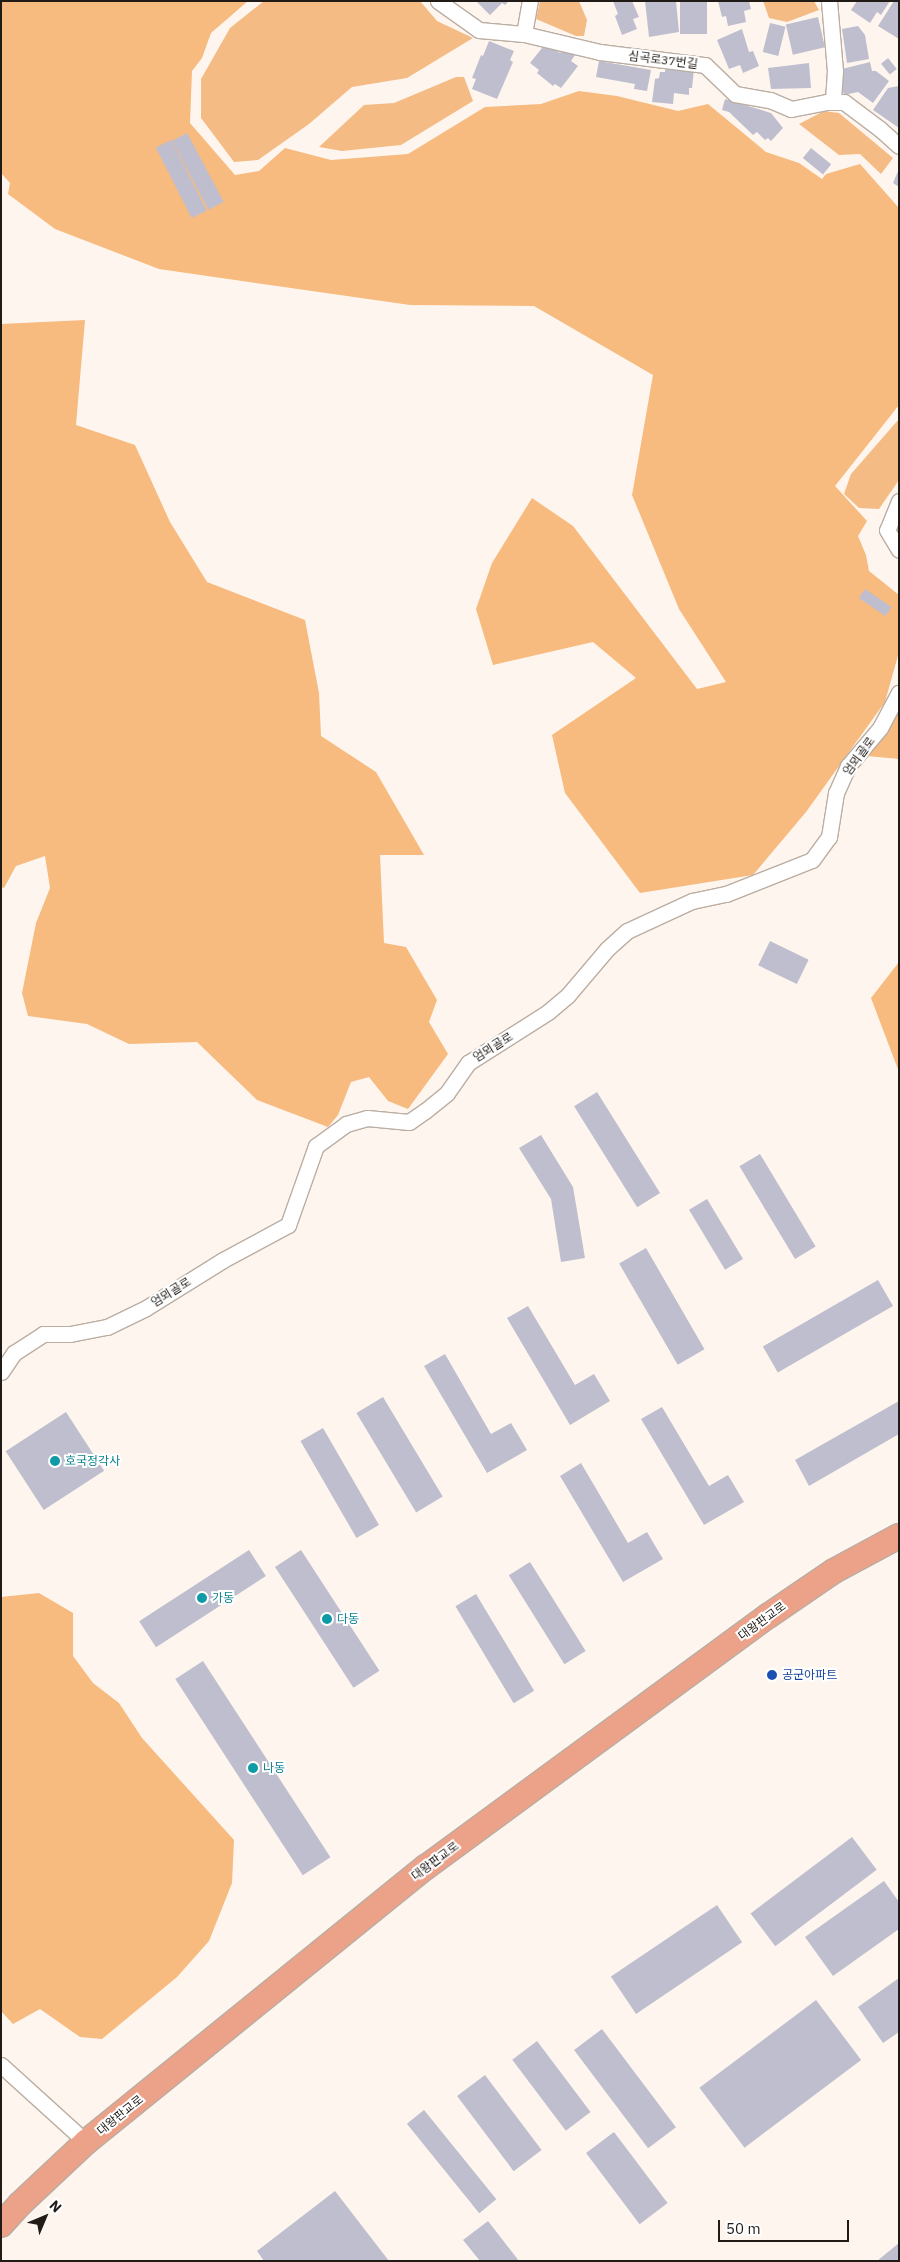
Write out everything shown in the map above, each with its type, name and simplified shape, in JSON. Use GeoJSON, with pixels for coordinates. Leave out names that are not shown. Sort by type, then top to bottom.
{"type":"FeatureCollection","features":[{"type":"Feature","properties":{"kind":"main road","name":"대왕판교로"},"geometry":{"type":"LineString","coordinates":[[1,2225],[20,2204],[86,2142],[426,1867],[768,1616],[834,1571],[899,1536]]}},
{"type":"Feature","properties":{"kind":"street","name":"심곡로37번길"},"geometry":{"type":"LineString","coordinates":[[438,1],[479,30],[524,34],[600,52],[705,65],[735,94],[770,100],[791,109],[833,102]]}},
{"type":"Feature","properties":{"kind":"street"},"geometry":{"type":"LineString","coordinates":[[524,34],[530,1]]}},
{"type":"Feature","properties":{"kind":"street"},"geometry":{"type":"LineString","coordinates":[[830,1],[835,70],[833,102],[844,102],[899,146]]}},
{"type":"Feature","properties":{"kind":"street"},"geometry":{"type":"LineString","coordinates":[[899,501],[887,530],[899,550]]}},
{"type":"Feature","properties":{"kind":"street","name":"엄뫼골로"},"geometry":{"type":"LineString","coordinates":[[1,1372],[14,1354],[43,1334],[70,1334],[107,1327],[146,1308],[223,1260],[288,1225],[316,1146],[346,1124],[367,1118],[409,1122],[425,1111],[447,1093],[468,1063],[548,1012],[568,994],[607,949],[627,932],[692,901],[726,894],[812,860],[829,838],[836,793],[848,766],[880,728],[899,693]]}},
{"type":"Feature","properties":{"kind":"street"},"geometry":{"type":"LineString","coordinates":[[1,2065],[86,2142]]}},
{"type":"Feature","properties":{"kind":"shaded area"},"geometry":{"type":"Polygon","coordinates":[[[1,1],[248,1],[211,33],[202,58],[192,71],[190,123],[235,175],[259,171],[285,148],[331,160],[408,154],[485,107],[541,104],[579,91],[617,96],[678,111],[708,104],[766,152],[799,163],[822,179],[826,174],[860,164],[899,208],[899,405],[835,486],[867,521],[858,536],[866,555],[869,571],[899,595],[899,652],[885,702],[806,812],[753,875],[640,893],[565,793],[552,735],[636,678],[593,642],[493,665],[476,609],[492,563],[532,498],[573,526],[697,689],[726,682],[679,609],[632,495],[653,375],[534,306],[410,305],[159,269],[55,229],[8,194],[10,183],[1,173],[1,1]]]}},
{"type":"Feature","properties":{"kind":"shaded area"},"geometry":{"type":"Polygon","coordinates":[[[264,1],[420,1],[437,21],[473,38],[407,78],[352,87],[309,124],[258,160],[234,162],[201,118],[201,79],[230,28],[264,1]]]}},
{"type":"Feature","properties":{"kind":"shaded area"},"geometry":{"type":"Polygon","coordinates":[[[540,1],[579,1],[587,20],[584,36],[576,36],[536,19],[540,1]]]}},
{"type":"Feature","properties":{"kind":"shaded area"},"geometry":{"type":"Polygon","coordinates":[[[763,1],[814,1],[819,10],[787,22],[769,18],[763,1]]]}},
{"type":"Feature","properties":{"kind":"shaded area"},"geometry":{"type":"Polygon","coordinates":[[[456,77],[464,77],[473,101],[401,145],[342,151],[319,147],[364,105],[394,103],[456,77]]]}},
{"type":"Feature","properties":{"kind":"shaded area"},"geometry":{"type":"Polygon","coordinates":[[[824,111],[839,113],[893,158],[881,174],[860,154],[839,155],[799,124],[824,111]]]}},
{"type":"Feature","properties":{"kind":"shaded area"},"geometry":{"type":"Polygon","coordinates":[[[85,320],[76,425],[135,445],[170,522],[207,582],[305,620],[319,693],[321,736],[376,772],[424,855],[380,855],[384,943],[406,947],[437,1000],[429,1022],[448,1054],[408,1109],[388,1101],[369,1077],[351,1082],[338,1115],[328,1127],[257,1100],[197,1042],[129,1044],[87,1024],[28,1016],[22,993],[36,923],[50,888],[45,856],[16,866],[4,888],[1,887],[1,324],[85,320]]]}},
{"type":"Feature","properties":{"kind":"shaded area"},"geometry":{"type":"Polygon","coordinates":[[[899,419],[899,480],[879,509],[859,508],[844,494],[851,474],[899,419]]]}},
{"type":"Feature","properties":{"kind":"shaded area"},"geometry":{"type":"Polygon","coordinates":[[[899,694],[899,759],[867,756],[873,735],[899,694]]]}},
{"type":"Feature","properties":{"kind":"shaded area"},"geometry":{"type":"Polygon","coordinates":[[[899,962],[899,1072],[871,998],[899,962]]]}},
{"type":"Feature","properties":{"kind":"shaded area"},"geometry":{"type":"Polygon","coordinates":[[[39,1593],[73,1613],[73,1656],[93,1683],[119,1703],[142,1738],[234,1840],[232,1883],[209,1941],[177,1977],[102,2039],[80,2037],[40,2009],[13,2024],[1,2011],[1,1597],[39,1593]]]}},
{"type":"Feature","properties":{"kind":"building"},"geometry":{"type":"Polygon","coordinates":[[[476,1],[509,1],[505,5],[502,3],[490,15],[476,1]]]}},
{"type":"Feature","properties":{"kind":"building"},"geometry":{"type":"Polygon","coordinates":[[[613,1],[632,1],[639,17],[633,19],[637,29],[622,35],[615,16],[618,14],[613,1]]]}},
{"type":"Feature","properties":{"kind":"building"},"geometry":{"type":"Polygon","coordinates":[[[645,1],[676,1],[679,32],[649,37],[645,1]]]}},
{"type":"Feature","properties":{"kind":"building"},"geometry":{"type":"Polygon","coordinates":[[[680,1],[707,1],[707,34],[680,34],[680,1]]]}},
{"type":"Feature","properties":{"kind":"building"},"geometry":{"type":"Polygon","coordinates":[[[718,1],[749,1],[751,9],[744,11],[746,22],[728,26],[726,16],[722,17],[718,1]]]}},
{"type":"Feature","properties":{"kind":"building"},"geometry":{"type":"Polygon","coordinates":[[[857,1],[890,1],[881,15],[877,12],[870,23],[851,10],[857,1]]]}},
{"type":"Feature","properties":{"kind":"building"},"geometry":{"type":"Polygon","coordinates":[[[894,1],[899,1],[899,39],[878,26],[894,1]]]}},
{"type":"Feature","properties":{"kind":"building"},"geometry":{"type":"Polygon","coordinates":[[[818,17],[825,47],[793,55],[786,24],[818,17]]]}},
{"type":"Feature","properties":{"kind":"building"},"geometry":{"type":"Polygon","coordinates":[[[770,23],[786,27],[778,56],[763,52],[770,23]]]}},
{"type":"Feature","properties":{"kind":"building"},"geometry":{"type":"Polygon","coordinates":[[[858,26],[865,35],[869,59],[847,63],[842,29],[858,26]]]}},
{"type":"Feature","properties":{"kind":"building"},"geometry":{"type":"Polygon","coordinates":[[[742,29],[749,52],[753,51],[759,66],[743,73],[740,65],[729,69],[717,40],[742,29]]]}},
{"type":"Feature","properties":{"kind":"building"},"geometry":{"type":"Polygon","coordinates":[[[489,41],[514,51],[510,60],[513,62],[497,99],[472,89],[476,79],[472,78],[489,41]]]}},
{"type":"Feature","properties":{"kind":"building"},"geometry":{"type":"Polygon","coordinates":[[[546,43],[560,53],[565,49],[575,55],[571,61],[578,66],[561,88],[555,84],[553,86],[537,73],[539,70],[530,63],[546,43]]]}},
{"type":"Feature","properties":{"kind":"building"},"geometry":{"type":"Polygon","coordinates":[[[888,58],[897,69],[890,75],[881,64],[888,58]]]}},
{"type":"Feature","properties":{"kind":"building"},"geometry":{"type":"Polygon","coordinates":[[[599,61],[651,70],[647,91],[634,89],[635,84],[596,77],[599,61]]]}},
{"type":"Feature","properties":{"kind":"building"},"geometry":{"type":"Polygon","coordinates":[[[870,62],[872,71],[876,71],[889,81],[873,103],[858,92],[844,95],[838,70],[870,62]]]}},
{"type":"Feature","properties":{"kind":"building"},"geometry":{"type":"Polygon","coordinates":[[[809,63],[811,88],[771,89],[768,68],[809,63]]]}},
{"type":"Feature","properties":{"kind":"building"},"geometry":{"type":"Polygon","coordinates":[[[666,66],[694,69],[692,88],[689,88],[689,95],[674,93],[673,104],[652,102],[655,79],[659,78],[660,72],[665,72],[666,66]]]}},
{"type":"Feature","properties":{"kind":"building"},"geometry":{"type":"Polygon","coordinates":[[[899,86],[899,128],[873,110],[888,88],[899,86]]]}},
{"type":"Feature","properties":{"kind":"building"},"geometry":{"type":"Polygon","coordinates":[[[725,99],[771,113],[783,128],[771,141],[768,138],[765,140],[757,132],[753,135],[729,112],[722,110],[725,99]]]}},
{"type":"Feature","properties":{"kind":"building"},"geometry":{"type":"Polygon","coordinates":[[[187,133],[224,202],[209,210],[172,141],[187,133]]]}},
{"type":"Feature","properties":{"kind":"building"},"geometry":{"type":"Polygon","coordinates":[[[171,140],[207,210],[192,218],[156,148],[171,140]]]}},
{"type":"Feature","properties":{"kind":"building"},"geometry":{"type":"Polygon","coordinates":[[[811,148],[831,164],[823,174],[803,158],[811,148]]]}},
{"type":"Feature","properties":{"kind":"building"},"geometry":{"type":"Polygon","coordinates":[[[899,169],[899,187],[893,183],[899,169]]]}},
{"type":"Feature","properties":{"kind":"building"},"geometry":{"type":"Polygon","coordinates":[[[865,589],[892,607],[885,616],[859,598],[865,589]]]}},
{"type":"Feature","properties":{"kind":"building"},"geometry":{"type":"Polygon","coordinates":[[[770,941],[809,960],[797,984],[758,965],[770,941]]]}},
{"type":"Feature","properties":{"kind":"building"},"geometry":{"type":"Polygon","coordinates":[[[597,1092],[660,1193],[637,1207],[574,1106],[597,1092]]]}},
{"type":"Feature","properties":{"kind":"building"},"geometry":{"type":"Polygon","coordinates":[[[541,1135],[573,1187],[585,1258],[561,1262],[551,1199],[519,1148],[541,1135]]]}},
{"type":"Feature","properties":{"kind":"building"},"geometry":{"type":"Polygon","coordinates":[[[760,1154],[816,1247],[795,1259],[739,1166],[760,1154]]]}},
{"type":"Feature","properties":{"kind":"building"},"geometry":{"type":"Polygon","coordinates":[[[707,1199],[743,1259],[725,1270],[689,1210],[707,1199]]]}},
{"type":"Feature","properties":{"kind":"building"},"geometry":{"type":"Polygon","coordinates":[[[646,1248],[704,1349],[678,1365],[619,1264],[646,1248]]]}},
{"type":"Feature","properties":{"kind":"building"},"geometry":{"type":"Polygon","coordinates":[[[878,1280],[893,1306],[778,1372],[763,1346],[878,1280]]]}},
{"type":"Feature","properties":{"kind":"building"},"geometry":{"type":"Polygon","coordinates":[[[528,1306],[575,1385],[594,1374],[610,1401],[570,1425],[507,1318],[528,1306]]]}},
{"type":"Feature","properties":{"kind":"building"},"geometry":{"type":"Polygon","coordinates":[[[445,1354],[491,1434],[511,1423],[527,1450],[487,1473],[424,1366],[445,1354]]]}},
{"type":"Feature","properties":{"kind":"building"},"geometry":{"type":"Polygon","coordinates":[[[383,1397],[443,1496],[416,1512],[356,1413],[383,1397]]]}},
{"type":"Feature","properties":{"kind":"building"},"geometry":{"type":"Polygon","coordinates":[[[899,1401],[899,1434],[809,1486],[795,1460],[899,1401]]]}},
{"type":"Feature","properties":{"kind":"building"},"geometry":{"type":"Polygon","coordinates":[[[662,1407],[709,1486],[728,1475],[744,1502],[704,1525],[641,1419],[662,1407]]]}},
{"type":"Feature","properties":{"kind":"building","name":"호국정각사"},"geometry":{"type":"Polygon","coordinates":[[[66,1412],[104,1471],[44,1510],[6,1451],[66,1412]]]}},
{"type":"Feature","properties":{"kind":"building"},"geometry":{"type":"Polygon","coordinates":[[[323,1428],[379,1525],[356,1538],[300,1441],[323,1428]]]}},
{"type":"Feature","properties":{"kind":"building"},"geometry":{"type":"Polygon","coordinates":[[[581,1463],[628,1543],[647,1532],[663,1559],[623,1582],[560,1476],[581,1463]]]}},
{"type":"Feature","properties":{"kind":"building","name":"가동"},"geometry":{"type":"Polygon","coordinates":[[[249,1550],[266,1576],[156,1647],[139,1621],[249,1550]]]}},
{"type":"Feature","properties":{"kind":"building","name":"다동"},"geometry":{"type":"Polygon","coordinates":[[[301,1550],[379,1671],[353,1688],[275,1567],[301,1550]]]}},
{"type":"Feature","properties":{"kind":"building"},"geometry":{"type":"Polygon","coordinates":[[[530,1562],[586,1651],[564,1664],[509,1575],[530,1562]]]}},
{"type":"Feature","properties":{"kind":"building"},"geometry":{"type":"Polygon","coordinates":[[[476,1594],[534,1691],[514,1703],[455,1606],[476,1594]]]}},
{"type":"Feature","properties":{"kind":"building","name":"나동"},"geometry":{"type":"Polygon","coordinates":[[[203,1661],[330,1857],[303,1875],[175,1679],[203,1661]]]}},
{"type":"Feature","properties":{"kind":"building"},"geometry":{"type":"Polygon","coordinates":[[[852,1837],[877,1870],[775,1946],[751,1913],[852,1837]]]}},
{"type":"Feature","properties":{"kind":"building"},"geometry":{"type":"Polygon","coordinates":[[[884,1881],[899,1902],[899,1929],[833,1976],[805,1937],[884,1881]]]}},
{"type":"Feature","properties":{"kind":"building"},"geometry":{"type":"Polygon","coordinates":[[[717,1905],[742,1942],[636,2014],[611,1977],[717,1905]]]}},
{"type":"Feature","properties":{"kind":"building"},"geometry":{"type":"Polygon","coordinates":[[[899,1978],[899,2032],[883,2043],[858,2007],[899,1978]]]}},
{"type":"Feature","properties":{"kind":"building"},"geometry":{"type":"Polygon","coordinates":[[[816,2000],[861,2060],[745,2148],[699,2088],[816,2000]]]}},
{"type":"Feature","properties":{"kind":"building"},"geometry":{"type":"Polygon","coordinates":[[[602,2029],[676,2127],[648,2148],[574,2050],[602,2029]]]}},
{"type":"Feature","properties":{"kind":"building"},"geometry":{"type":"Polygon","coordinates":[[[537,2041],[591,2112],[566,2131],[512,2060],[537,2041]]]}},
{"type":"Feature","properties":{"kind":"building"},"geometry":{"type":"Polygon","coordinates":[[[485,2075],[542,2150],[514,2171],[457,2096],[485,2075]]]}},
{"type":"Feature","properties":{"kind":"building"},"geometry":{"type":"Polygon","coordinates":[[[424,2110],[496,2199],[479,2213],[407,2124],[424,2110]]]}},
{"type":"Feature","properties":{"kind":"building"},"geometry":{"type":"Polygon","coordinates":[[[614,2132],[668,2203],[640,2224],[586,2153],[614,2132]]]}},
{"type":"Feature","properties":{"kind":"building"},"geometry":{"type":"Polygon","coordinates":[[[335,2191],[389,2261],[264,2261],[257,2251],[335,2191]]]}},
{"type":"Feature","properties":{"kind":"building"},"geometry":{"type":"Polygon","coordinates":[[[488,2221],[519,2261],[480,2261],[463,2240],[488,2221]]]}},
{"type":"Feature","properties":{"kind":"building"},"geometry":{"type":"Polygon","coordinates":[[[899,2243],[899,2261],[877,2261],[899,2243]]]}},
{"type":"Feature","properties":{"kind":"place","name":"호국정각사"},"geometry":{"type":"Point","coordinates":[55,1461]}},
{"type":"Feature","properties":{"kind":"place","name":"가동"},"geometry":{"type":"Point","coordinates":[202,1598]}},
{"type":"Feature","properties":{"kind":"place","name":"다동"},"geometry":{"type":"Point","coordinates":[327,1619]}},
{"type":"Feature","properties":{"kind":"place","name":"공군아파트"},"geometry":{"type":"Point","coordinates":[772,1675]}},
{"type":"Feature","properties":{"kind":"place","name":"나동"},"geometry":{"type":"Point","coordinates":[253,1768]}}]}
